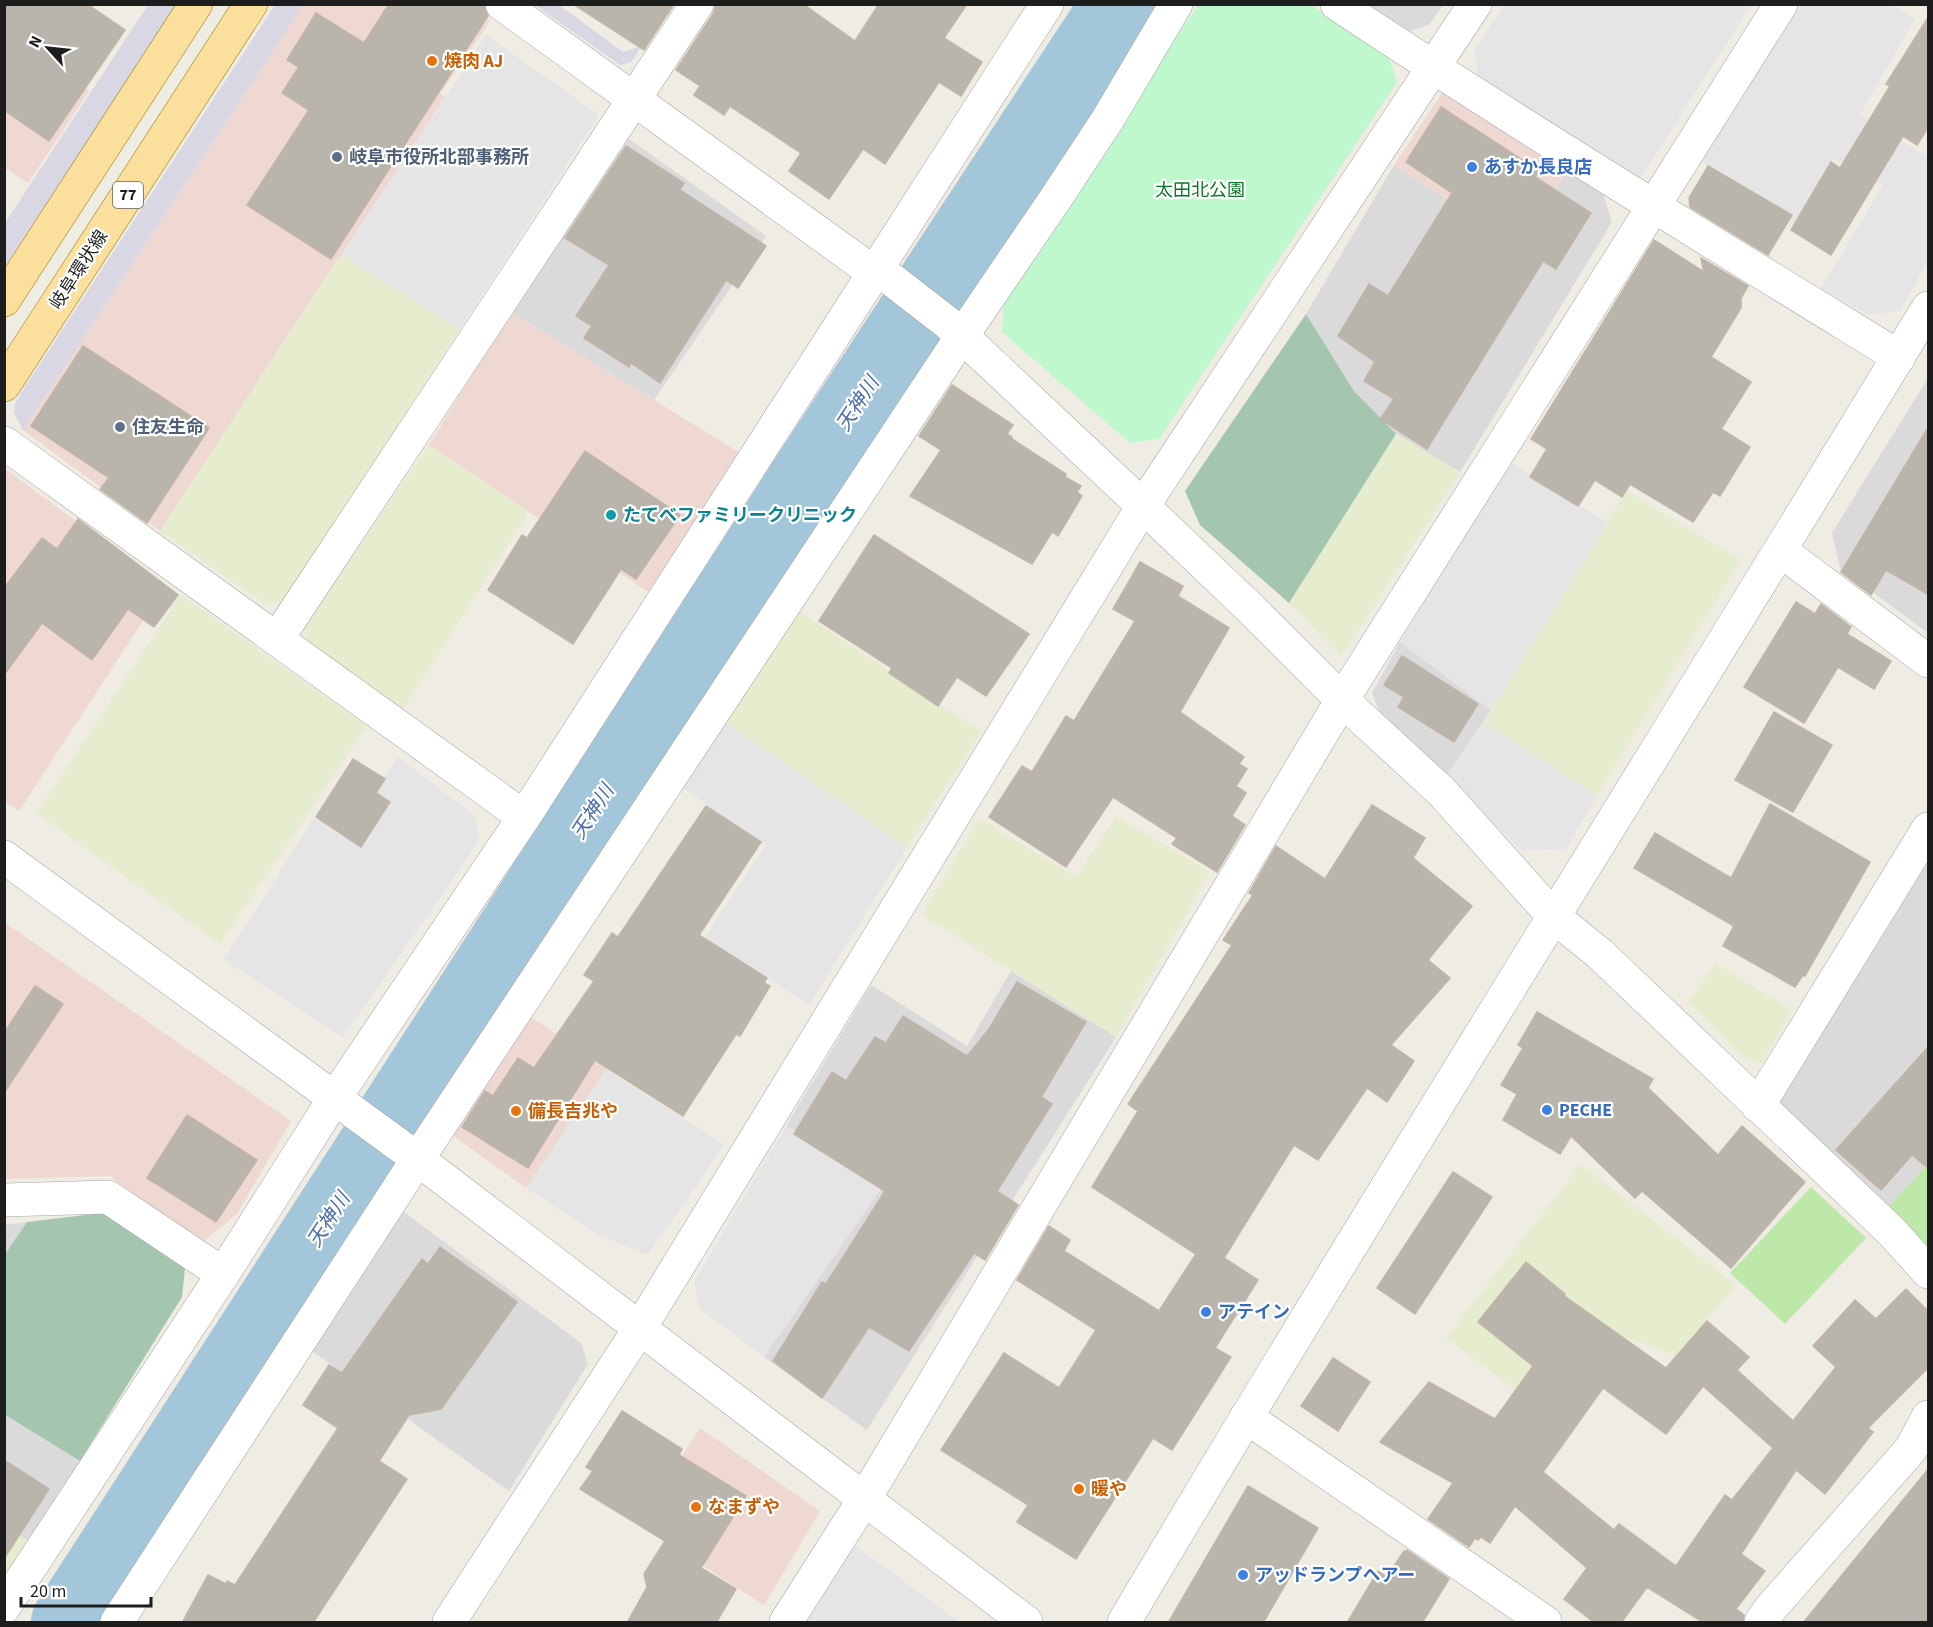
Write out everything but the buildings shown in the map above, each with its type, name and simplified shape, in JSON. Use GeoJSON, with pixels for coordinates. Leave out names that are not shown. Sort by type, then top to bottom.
{"type":"FeatureCollection","features":[{"type":"Feature","properties":{"kind":"main road","name":"77"},"geometry":{"type":"LineString","coordinates":[[4,300],[196,4]]}},
{"type":"Feature","properties":{"kind":"main road","name":"岐阜環状線"},"geometry":{"type":"LineString","coordinates":[[4,385],[251,4]]}},
{"type":"Feature","properties":{"kind":"street"},"geometry":{"type":"LineString","coordinates":[[502,4],[956,330],[1251,609],[1342,700],[1442,792],[1553,916],[1600,954],[1892,1232],[1929,1272]]}},
{"type":"Feature","properties":{"kind":"street"},"geometry":{"type":"LineString","coordinates":[[277,639],[697,4]]}},
{"type":"Feature","properties":{"kind":"street"},"geometry":{"type":"LineString","coordinates":[[4,1607],[223,1274],[340,1102],[880,274],[1047,4]]}},
{"type":"Feature","properties":{"kind":"street"},"geometry":{"type":"LineString","coordinates":[[117,1623],[412,1156],[956,330],[1108,119],[1176,4]]}},
{"type":"Feature","properties":{"kind":"street"},"geometry":{"type":"LineString","coordinates":[[1337,4],[1653,206],[1899,357]]}},
{"type":"Feature","properties":{"kind":"street"},"geometry":{"type":"LineString","coordinates":[[449,1623],[640,1328],[1143,506],[1475,4]]}},
{"type":"Feature","properties":{"kind":"street"},"geometry":{"type":"LineString","coordinates":[[786,1623],[865,1498],[1342,700],[1781,4]]}},
{"type":"Feature","properties":{"kind":"street"},"geometry":{"type":"LineString","coordinates":[[1124,1623],[1246,1417],[1929,308]]}},
{"type":"Feature","properties":{"kind":"street"},"geometry":{"type":"LineString","coordinates":[[4,442],[524,817]]}},
{"type":"Feature","properties":{"kind":"street"},"geometry":{"type":"LineString","coordinates":[[1781,550],[1929,661]]}},
{"type":"Feature","properties":{"kind":"street"},"geometry":{"type":"LineString","coordinates":[[1758,1106],[1929,829]]}},
{"type":"Feature","properties":{"kind":"street"},"geometry":{"type":"LineString","coordinates":[[4,857],[340,1102],[865,1498],[1026,1623]]}},
{"type":"Feature","properties":{"kind":"street"},"geometry":{"type":"LineString","coordinates":[[4,1200],[108,1197],[223,1274]]}},
{"type":"Feature","properties":{"kind":"street"},"geometry":{"type":"LineString","coordinates":[[1246,1417],[1545,1623]]}},
{"type":"Feature","properties":{"kind":"street"},"geometry":{"type":"LineString","coordinates":[[1761,1623],[1770,1609],[1911,1449],[1929,1417]]}},
{"type":"Feature","properties":{"kind":"shaded area"},"geometry":{"type":"Polygon","coordinates":[[[148,5],[177,5],[5,266],[5,223],[148,5]]]}},
{"type":"Feature","properties":{"kind":"shaded area"},"geometry":{"type":"Polygon","coordinates":[[[275,5],[303,5],[23,430],[14,413],[15,404],[21,393],[275,5]]]}},
{"type":"Feature","properties":{"kind":"shaded area"},"geometry":{"type":"Polygon","coordinates":[[[303,5],[466,5],[490,21],[440,94],[445,97],[160,531],[23,430],[303,5]]]}},
{"type":"Feature","properties":{"kind":"shaded area"},"geometry":{"type":"Polygon","coordinates":[[[535,5],[559,5],[623,52],[642,46],[631,62],[620,65],[535,5]]]}},
{"type":"Feature","properties":{"kind":"shaded area"},"geometry":{"type":"Polygon","coordinates":[[[1364,5],[1443,5],[1429,25],[1405,33],[1364,5]]]}},
{"type":"Feature","properties":{"kind":"shaded area"},"geometry":{"type":"Polygon","coordinates":[[[1504,5],[1751,5],[1639,180],[1478,77],[1474,50],[1504,5]]]}},
{"type":"Feature","properties":{"kind":"shaded area"},"geometry":{"type":"Polygon","coordinates":[[[1793,5],[1891,5],[1915,18],[1860,115],[1928,157],[1928,260],[1900,311],[1867,315],[1821,289],[1883,185],[1834,158],[1794,224],[1695,157],[1793,5]]]}},
{"type":"Feature","properties":{"kind":"shaded area"},"geometry":{"type":"Polygon","coordinates":[[[486,35],[599,115],[460,329],[342,255],[486,35]]]}},
{"type":"Feature","properties":{"kind":"shaded area"},"geometry":{"type":"Polygon","coordinates":[[[4,36],[89,91],[28,183],[5,168],[4,36]]]}},
{"type":"Feature","properties":{"kind":"shaded area"},"geometry":{"type":"Polygon","coordinates":[[[1444,90],[1571,165],[1519,246],[1394,165],[1444,90]]]}},
{"type":"Feature","properties":{"kind":"shaded area"},"geometry":{"type":"Polygon","coordinates":[[[629,139],[766,236],[654,400],[510,312],[629,139]]]}},
{"type":"Feature","properties":{"kind":"shaded area"},"geometry":{"type":"Polygon","coordinates":[[[1394,165],[1519,246],[1571,165],[1602,191],[1612,222],[1460,472],[1396,434],[1354,391],[1306,314],[1394,165]]]}},
{"type":"Feature","properties":{"kind":"shaded area"},"geometry":{"type":"Polygon","coordinates":[[[510,312],[742,454],[653,595],[429,445],[510,312]]]}},
{"type":"Feature","properties":{"kind":"shaded area"},"geometry":{"type":"Polygon","coordinates":[[[1928,378],[1928,633],[1840,568],[1832,533],[1928,378]]]}},
{"type":"Feature","properties":{"kind":"shaded area"},"geometry":{"type":"Polygon","coordinates":[[[1508,460],[1608,523],[1491,710],[1400,642],[1508,460]]]}},
{"type":"Feature","properties":{"kind":"shaded area"},"geometry":{"type":"Polygon","coordinates":[[[4,468],[165,587],[19,811],[4,801],[4,468]]]}},
{"type":"Feature","properties":{"kind":"shaded area"},"geometry":{"type":"Polygon","coordinates":[[[1400,642],[1491,710],[1445,778],[1379,711],[1372,693],[1400,642]]]}},
{"type":"Feature","properties":{"kind":"shaded area"},"geometry":{"type":"Polygon","coordinates":[[[724,722],[907,847],[809,1005],[705,938],[766,845],[681,787],[724,722]]]}},
{"type":"Feature","properties":{"kind":"shaded area"},"geometry":{"type":"Polygon","coordinates":[[[1484,722],[1597,796],[1566,849],[1523,851],[1445,778],[1484,722]]]}},
{"type":"Feature","properties":{"kind":"shaded area"},"geometry":{"type":"Polygon","coordinates":[[[398,757],[475,816],[479,841],[343,1037],[224,960],[314,818],[343,837],[398,757]]]}},
{"type":"Feature","properties":{"kind":"shaded area"},"geometry":{"type":"Polygon","coordinates":[[[1928,856],[1928,1164],[1883,1213],[1773,1094],[1928,856]]]}},
{"type":"Feature","properties":{"kind":"shaded area"},"geometry":{"type":"Polygon","coordinates":[[[4,922],[291,1121],[237,1214],[201,1243],[110,1176],[5,1179],[4,922]]]}},
{"type":"Feature","properties":{"kind":"shaded area"},"geometry":{"type":"Polygon","coordinates":[[[1011,971],[1116,1037],[867,1430],[764,1357],[882,1187],[786,1126],[871,985],[967,1046],[1011,971]]]}},
{"type":"Feature","properties":{"kind":"shaded area"},"geometry":{"type":"Polygon","coordinates":[[[528,1015],[607,1068],[526,1188],[449,1133],[528,1015]]]}},
{"type":"Feature","properties":{"kind":"shaded area"},"geometry":{"type":"Polygon","coordinates":[[[607,1068],[724,1144],[648,1255],[599,1235],[526,1188],[607,1068]]]}},
{"type":"Feature","properties":{"kind":"shaded area"},"geometry":{"type":"Polygon","coordinates":[[[786,1126],[882,1187],[764,1357],[700,1309],[694,1282],[786,1126]]]}},
{"type":"Feature","properties":{"kind":"shaded area"},"geometry":{"type":"Polygon","coordinates":[[[393,1204],[581,1343],[588,1364],[509,1491],[305,1346],[393,1204]]]}},
{"type":"Feature","properties":{"kind":"shaded area"},"geometry":{"type":"Polygon","coordinates":[[[27,1222],[5,1256],[5,1225],[27,1222]]]}},
{"type":"Feature","properties":{"kind":"shaded area"},"geometry":{"type":"Polygon","coordinates":[[[4,1415],[80,1461],[28,1541],[5,1526],[4,1415]]]}},
{"type":"Feature","properties":{"kind":"shaded area"},"geometry":{"type":"Polygon","coordinates":[[[700,1428],[820,1511],[764,1605],[638,1524],[700,1428]]]}},
{"type":"Feature","properties":{"kind":"shaded area"},"geometry":{"type":"Polygon","coordinates":[[[849,1541],[959,1622],[796,1622],[849,1541]]]}},
{"type":"Feature","properties":{"kind":"green space","name":"太田北公園"},"geometry":{"type":"Polygon","coordinates":[[[1198,5],[1311,5],[1387,52],[1397,82],[1159,439],[1130,443],[1002,332],[1004,297],[1198,5]]]}},
{"type":"Feature","properties":{"kind":"green space"},"geometry":{"type":"Polygon","coordinates":[[[342,255],[460,329],[283,601],[265,604],[160,531],[342,255]]]}},
{"type":"Feature","properties":{"kind":"green space"},"geometry":{"type":"Polygon","coordinates":[[[1306,314],[1354,391],[1396,434],[1289,603],[1200,525],[1185,491],[1306,314]]]}},
{"type":"Feature","properties":{"kind":"green space"},"geometry":{"type":"Polygon","coordinates":[[[1396,434],[1460,472],[1341,657],[1289,603],[1396,434]]]}},
{"type":"Feature","properties":{"kind":"green space"},"geometry":{"type":"Polygon","coordinates":[[[429,445],[529,512],[401,712],[308,642],[304,627],[429,445]]]}},
{"type":"Feature","properties":{"kind":"green space"},"geometry":{"type":"Polygon","coordinates":[[[1627,491],[1741,560],[1597,796],[1484,722],[1627,491]]]}},
{"type":"Feature","properties":{"kind":"green space"},"geometry":{"type":"Polygon","coordinates":[[[181,595],[367,726],[220,944],[36,813],[181,595]]]}},
{"type":"Feature","properties":{"kind":"green space"},"geometry":{"type":"Polygon","coordinates":[[[799,611],[981,732],[907,847],[724,722],[799,611]]]}},
{"type":"Feature","properties":{"kind":"green space"},"geometry":{"type":"Polygon","coordinates":[[[1116,816],[1210,872],[1116,1037],[922,915],[979,818],[1076,877],[1116,816]]]}},
{"type":"Feature","properties":{"kind":"green space"},"geometry":{"type":"Polygon","coordinates":[[[1715,963],[1792,1010],[1761,1064],[1742,1056],[1688,1002],[1715,963]]]}},
{"type":"Feature","properties":{"kind":"green space"},"geometry":{"type":"Polygon","coordinates":[[[1581,1164],[1736,1285],[1677,1356],[1577,1320],[1518,1392],[1446,1338],[1581,1164]]]}},
{"type":"Feature","properties":{"kind":"green space"},"geometry":{"type":"Polygon","coordinates":[[[1928,1164],[1928,1254],[1883,1213],[1928,1164]]]}},
{"type":"Feature","properties":{"kind":"green space"},"geometry":{"type":"Polygon","coordinates":[[[1811,1187],[1866,1238],[1785,1324],[1730,1273],[1811,1187]]]}},
{"type":"Feature","properties":{"kind":"green space"},"geometry":{"type":"Polygon","coordinates":[[[102,1213],[185,1268],[182,1297],[80,1461],[5,1415],[4,1256],[27,1222],[102,1213]]]}},
{"type":"Feature","properties":{"kind":"green space"},"geometry":{"type":"Polygon","coordinates":[[[5,1526],[28,1541],[5,1577],[5,1526]]]}},
{"type":"Feature","properties":{"kind":"waterway","name":"天神川"},"geometry":{"type":"LineString","coordinates":[[70,1622],[809,478],[1121,4]]}},
{"type":"Feature","properties":{"kind":"place","name":"焼肉 AJ"},"geometry":{"type":"Point","coordinates":[432,61]}},
{"type":"Feature","properties":{"kind":"place","name":"岐阜市役所北部事務所"},"geometry":{"type":"Point","coordinates":[337,157]}},
{"type":"Feature","properties":{"kind":"place","name":"あすか長良店"},"geometry":{"type":"Point","coordinates":[1472,167]}},
{"type":"Feature","properties":{"kind":"place","name":"住友生命"},"geometry":{"type":"Point","coordinates":[120,427]}},
{"type":"Feature","properties":{"kind":"place","name":"たてべファミリークリニック"},"geometry":{"type":"Point","coordinates":[611,515]}},
{"type":"Feature","properties":{"kind":"place","name":"PECHE"},"geometry":{"type":"Point","coordinates":[1547,1110]}},
{"type":"Feature","properties":{"kind":"place","name":"備長吉兆や"},"geometry":{"type":"Point","coordinates":[516,1111]}},
{"type":"Feature","properties":{"kind":"place","name":"アテイン"},"geometry":{"type":"Point","coordinates":[1206,1312]}},
{"type":"Feature","properties":{"kind":"place","name":"暖や"},"geometry":{"type":"Point","coordinates":[1079,1489]}},
{"type":"Feature","properties":{"kind":"place","name":"なまずや"},"geometry":{"type":"Point","coordinates":[696,1507]}},
{"type":"Feature","properties":{"kind":"place","name":"アッドランプヘアー"},"geometry":{"type":"Point","coordinates":[1243,1575]}}]}
